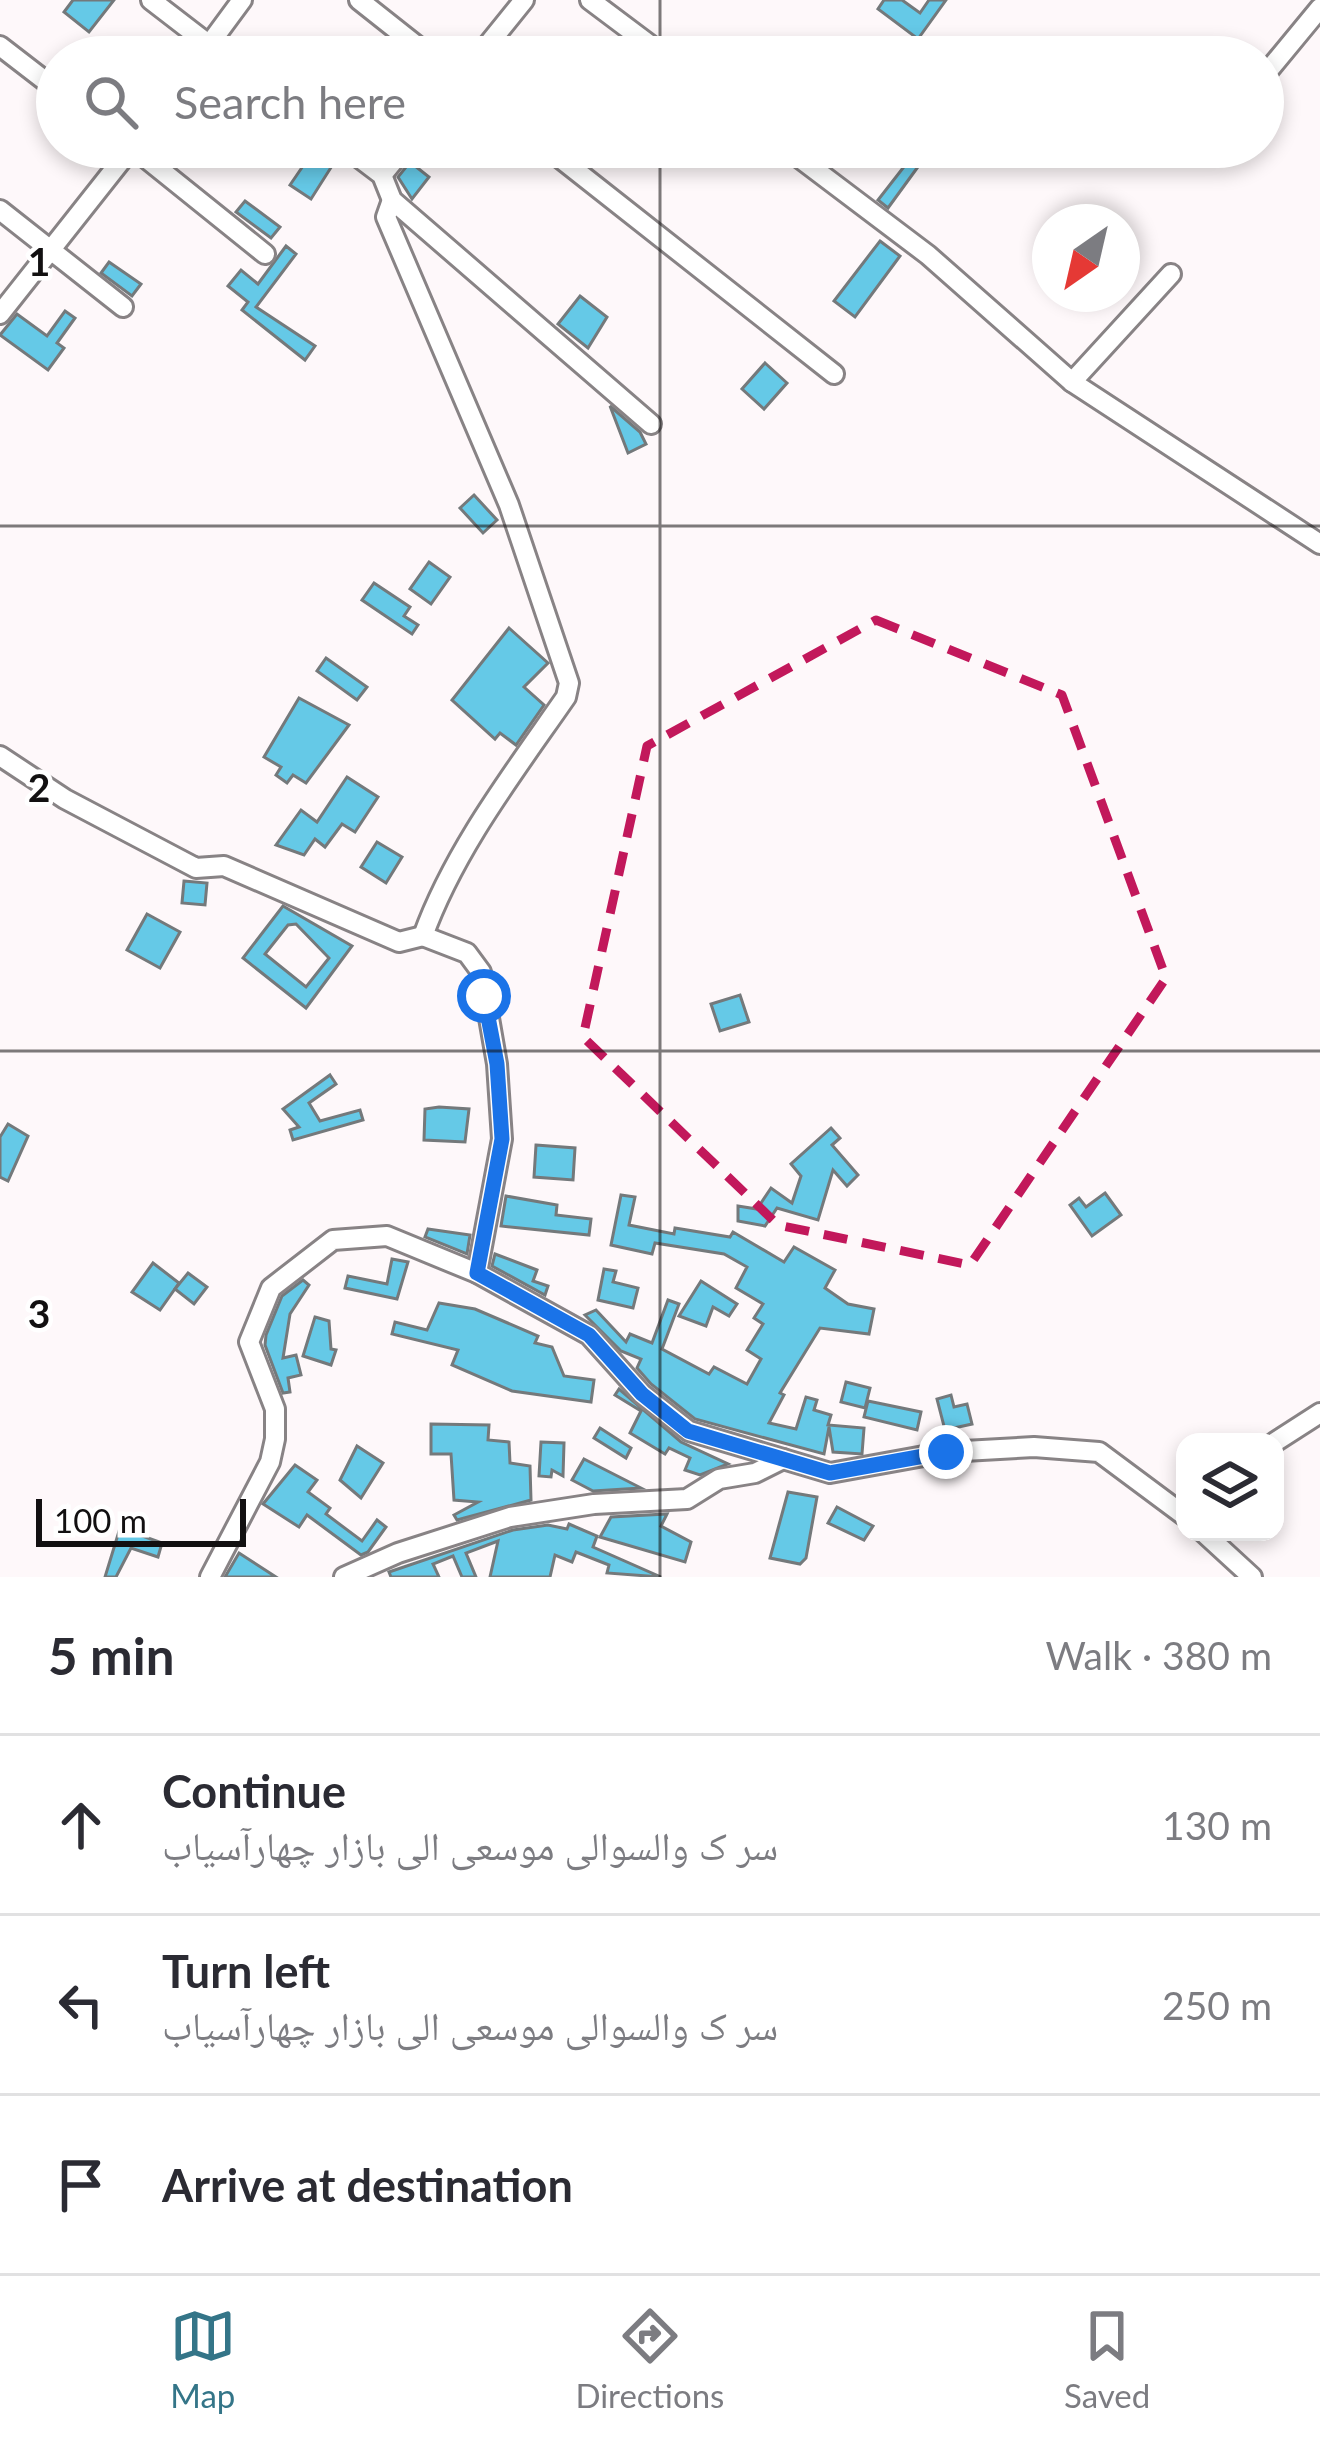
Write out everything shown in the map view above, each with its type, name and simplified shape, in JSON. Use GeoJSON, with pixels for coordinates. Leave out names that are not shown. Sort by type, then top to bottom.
{"type":"FeatureCollection","features":[{"type":"Feature","properties":{"kind":"street"},"geometry":{"type":"LineString","coordinates":[[151,0],[192,36]]}},
{"type":"Feature","properties":{"kind":"street"},"geometry":{"type":"LineString","coordinates":[[221,36],[242,0]]}},
{"type":"Feature","properties":{"kind":"street"},"geometry":{"type":"LineString","coordinates":[[358,0],[404,36]]}},
{"type":"Feature","properties":{"kind":"street"},"geometry":{"type":"LineString","coordinates":[[495,36],[524,0]]}},
{"type":"Feature","properties":{"kind":"street"},"geometry":{"type":"LineString","coordinates":[[590,0],[638,36]]}},
{"type":"Feature","properties":{"kind":"street"},"geometry":{"type":"LineString","coordinates":[[1284,51],[1320,8]]}},
{"type":"Feature","properties":{"kind":"street"},"geometry":{"type":"LineString","coordinates":[[0,46],[36,74]]}},
{"type":"Feature","properties":{"kind":"street"},"geometry":{"type":"LineString","coordinates":[[0,314],[115,168]]}},
{"type":"Feature","properties":{"kind":"street"},"geometry":{"type":"LineString","coordinates":[[158,168],[265,254]]}},
{"type":"Feature","properties":{"kind":"street"},"geometry":{"type":"LineString","coordinates":[[373,168],[382,175],[392,200],[651,424]]}},
{"type":"Feature","properties":{"kind":"street"},"geometry":{"type":"LineString","coordinates":[[382,175],[388,168]]}},
{"type":"Feature","properties":{"kind":"street"},"geometry":{"type":"LineString","coordinates":[[573,168],[834,374]]}},
{"type":"Feature","properties":{"kind":"street"},"geometry":{"type":"LineString","coordinates":[[813,168],[928,255],[1072,382],[1320,544]]}},
{"type":"Feature","properties":{"kind":"street"},"geometry":{"type":"LineString","coordinates":[[392,200],[386,217],[509,505],[569,682],[566,698],[500,793],[444,889],[423,936]]}},
{"type":"Feature","properties":{"kind":"street"},"geometry":{"type":"LineString","coordinates":[[0,210],[123,307]]}},
{"type":"Feature","properties":{"kind":"street"},"geometry":{"type":"LineString","coordinates":[[1072,382],[1172,274]]}},
{"type":"Feature","properties":{"kind":"street"},"geometry":{"type":"LineString","coordinates":[[0,756],[65,800],[196,868],[224,866],[398,942],[423,936],[466,953],[481,972],[497,1064],[502,1139],[477,1273]]}},
{"type":"Feature","properties":{"kind":"street"},"geometry":{"type":"LineString","coordinates":[[210,1577],[270,1462],[274,1409],[250,1342],[271,1288],[333,1240],[369,1237],[387,1236],[477,1273],[589,1335],[642,1394],[688,1431],[830,1473],[946,1452],[1034,1448],[1099,1452],[1176,1506]]}},
{"type":"Feature","properties":{"kind":"street"},"geometry":{"type":"LineString","coordinates":[[1284,1436],[1320,1413]]}},
{"type":"Feature","properties":{"kind":"street"},"geometry":{"type":"LineString","coordinates":[[344,1577],[398,1553],[510,1517],[594,1504],[687,1499],[719,1479],[755,1473],[783,1459]]}},
{"type":"Feature","properties":{"kind":"street"},"geometry":{"type":"LineString","coordinates":[[1213,1541],[1252,1577]]}},
{"type":"Feature","properties":{"kind":"highlighted area"},"geometry":{"type":"Polygon","coordinates":[[[876,620],[1062,695],[1166,978],[970,1265],[778,1225],[583,1037],[647,746],[876,620]]]}},
{"type":"Feature","properties":{"kind":"building"},"geometry":{"type":"Polygon","coordinates":[[[73,0],[114,0],[89,32],[64,12],[73,0]]]}},
{"type":"Feature","properties":{"kind":"building"},"geometry":{"type":"Polygon","coordinates":[[[884,0],[902,0],[920,13],[929,0],[946,0],[920,36],[878,9],[884,0]]]}},
{"type":"Feature","properties":{"kind":"building"},"geometry":{"type":"Polygon","coordinates":[[[302,168],[331,168],[311,199],[290,185],[302,168]]]}},
{"type":"Feature","properties":{"kind":"building"},"geometry":{"type":"Polygon","coordinates":[[[405,168],[418,168],[429,177],[412,199],[398,177],[405,168]]]}},
{"type":"Feature","properties":{"kind":"building"},"geometry":{"type":"Polygon","coordinates":[[[903,168],[917,168],[888,208],[878,200],[903,168]]]}},
{"type":"Feature","properties":{"kind":"building"},"geometry":{"type":"Polygon","coordinates":[[[245,201],[280,227],[271,238],[236,212],[245,201]]]}},
{"type":"Feature","properties":{"kind":"building"},"geometry":{"type":"Polygon","coordinates":[[[880,241],[900,256],[855,317],[834,301],[880,241]]]}},
{"type":"Feature","properties":{"kind":"building"},"geometry":{"type":"Polygon","coordinates":[[[286,246],[296,254],[256,307],[315,346],[305,360],[242,310],[248,302],[228,286],[241,270],[258,284],[286,246]]]}},
{"type":"Feature","properties":{"kind":"building"},"geometry":{"type":"Polygon","coordinates":[[[109,262],[141,284],[132,296],[101,273],[109,262]]]}},
{"type":"Feature","properties":{"kind":"building"},"geometry":{"type":"Polygon","coordinates":[[[580,296],[607,317],[588,348],[558,324],[580,296]]]}},
{"type":"Feature","properties":{"kind":"building"},"geometry":{"type":"Polygon","coordinates":[[[65,311],[75,318],[57,343],[64,348],[48,370],[0,335],[17,314],[47,336],[65,311]]]}},
{"type":"Feature","properties":{"kind":"building"},"geometry":{"type":"Polygon","coordinates":[[[765,363],[787,383],[764,409],[742,389],[765,363]]]}},
{"type":"Feature","properties":{"kind":"building"},"geometry":{"type":"Polygon","coordinates":[[[610,406],[640,432],[646,444],[628,453],[610,406]]]}},
{"type":"Feature","properties":{"kind":"building"},"geometry":{"type":"Polygon","coordinates":[[[474,495],[497,520],[483,533],[460,508],[474,495]]]}},
{"type":"Feature","properties":{"kind":"building"},"geometry":{"type":"Polygon","coordinates":[[[429,562],[450,577],[431,604],[410,589],[429,562]]]}},
{"type":"Feature","properties":{"kind":"building"},"geometry":{"type":"Polygon","coordinates":[[[374,583],[410,607],[404,616],[418,625],[412,634],[362,600],[374,583]]]}},
{"type":"Feature","properties":{"kind":"building"},"geometry":{"type":"Polygon","coordinates":[[[509,628],[548,663],[524,687],[544,705],[516,745],[500,733],[495,739],[452,700],[509,628]]]}},
{"type":"Feature","properties":{"kind":"building"},"geometry":{"type":"Polygon","coordinates":[[[326,658],[367,687],[357,700],[317,671],[326,658]]]}},
{"type":"Feature","properties":{"kind":"building"},"geometry":{"type":"Polygon","coordinates":[[[299,698],[349,725],[306,783],[293,775],[287,783],[276,775],[281,767],[264,757],[299,698]]]}},
{"type":"Feature","properties":{"kind":"building"},"geometry":{"type":"Polygon","coordinates":[[[347,777],[378,797],[355,832],[342,824],[325,847],[315,839],[304,855],[276,845],[301,810],[317,822],[347,777]]]}},
{"type":"Feature","properties":{"kind":"building"},"geometry":{"type":"Polygon","coordinates":[[[377,842],[402,857],[386,883],[361,867],[377,842]]]}},
{"type":"Feature","properties":{"kind":"building"},"geometry":{"type":"Polygon","coordinates":[[[184,881],[207,883],[205,905],[182,903],[184,881]]]}},
{"type":"Feature","properties":{"kind":"building"},"geometry":{"type":"Polygon","coordinates":[[[283,906],[352,946],[306,1008],[243,958],[283,906]],[[296,924],[288,925],[265,954],[306,987],[329,958],[296,924]]]}},
{"type":"Feature","properties":{"kind":"building"},"geometry":{"type":"Polygon","coordinates":[[[147,914],[180,932],[160,968],[127,950],[147,914]]]}},
{"type":"Feature","properties":{"kind":"building"},"geometry":{"type":"Polygon","coordinates":[[[740,995],[749,1022],[720,1031],[711,1004],[740,995]]]}},
{"type":"Feature","properties":{"kind":"building"},"geometry":{"type":"Polygon","coordinates":[[[330,1075],[336,1084],[309,1103],[320,1121],[360,1110],[363,1120],[293,1140],[290,1130],[299,1127],[283,1109],[330,1075]]]}},
{"type":"Feature","properties":{"kind":"building"},"geometry":{"type":"Polygon","coordinates":[[[425,1109],[469,1109],[465,1142],[424,1140],[425,1109]]]}},
{"type":"Feature","properties":{"kind":"building"},"geometry":{"type":"Polygon","coordinates":[[[8,1124],[28,1136],[8,1181],[0,1177],[0,1137],[8,1124]]]}},
{"type":"Feature","properties":{"kind":"building"},"geometry":{"type":"Polygon","coordinates":[[[831,1128],[840,1138],[832,1145],[858,1175],[847,1186],[833,1170],[818,1220],[777,1208],[765,1226],[738,1221],[738,1206],[757,1209],[771,1188],[792,1203],[801,1176],[791,1164],[831,1128]]]}},
{"type":"Feature","properties":{"kind":"building"},"geometry":{"type":"Polygon","coordinates":[[[536,1145],[575,1148],[573,1180],[534,1177],[536,1145]]]}},
{"type":"Feature","properties":{"kind":"building"},"geometry":{"type":"Polygon","coordinates":[[[1105,1193],[1121,1215],[1092,1236],[1070,1205],[1079,1198],[1086,1207],[1105,1193]]]}},
{"type":"Feature","properties":{"kind":"building"},"geometry":{"type":"Polygon","coordinates":[[[621,1195],[635,1197],[629,1225],[674,1234],[675,1228],[730,1237],[733,1232],[784,1262],[794,1247],[835,1270],[825,1288],[848,1304],[874,1309],[869,1334],[820,1328],[780,1393],[784,1395],[769,1423],[796,1429],[806,1397],[817,1400],[814,1410],[831,1415],[828,1425],[864,1428],[862,1454],[833,1452],[829,1427],[824,1454],[695,1419],[651,1384],[637,1368],[641,1359],[621,1351],[585,1315],[596,1310],[626,1342],[630,1334],[652,1343],[668,1300],[679,1304],[662,1349],[709,1374],[714,1367],[747,1384],[761,1359],[747,1350],[763,1324],[754,1318],[763,1304],[736,1288],[747,1267],[724,1254],[655,1243],[652,1254],[611,1245],[621,1195]]]}},
{"type":"Feature","properties":{"kind":"building"},"geometry":{"type":"Polygon","coordinates":[[[506,1196],[557,1205],[556,1215],[591,1219],[589,1235],[501,1226],[506,1196]]]}},
{"type":"Feature","properties":{"kind":"building"},"geometry":{"type":"Polygon","coordinates":[[[428,1229],[470,1235],[467,1254],[425,1237],[428,1229]]]}},
{"type":"Feature","properties":{"kind":"building"},"geometry":{"type":"Polygon","coordinates":[[[495,1254],[537,1270],[533,1281],[548,1286],[545,1295],[492,1266],[495,1254]]]}},
{"type":"Feature","properties":{"kind":"building"},"geometry":{"type":"Polygon","coordinates":[[[392,1259],[408,1262],[397,1299],[345,1288],[348,1276],[387,1284],[392,1259]]]}},
{"type":"Feature","properties":{"kind":"building"},"geometry":{"type":"Polygon","coordinates":[[[153,1263],[179,1283],[160,1310],[132,1292],[153,1263]]]}},
{"type":"Feature","properties":{"kind":"building"},"geometry":{"type":"Polygon","coordinates":[[[604,1269],[616,1271],[613,1282],[638,1288],[633,1308],[598,1300],[604,1269]]]}},
{"type":"Feature","properties":{"kind":"building"},"geometry":{"type":"Polygon","coordinates":[[[188,1273],[207,1287],[194,1304],[175,1289],[188,1273]]]}},
{"type":"Feature","properties":{"kind":"building"},"geometry":{"type":"Polygon","coordinates":[[[303,1280],[309,1285],[290,1314],[283,1358],[296,1355],[301,1375],[288,1378],[290,1392],[283,1393],[265,1345],[266,1335],[282,1296],[303,1280]]]}},
{"type":"Feature","properties":{"kind":"building"},"geometry":{"type":"Polygon","coordinates":[[[701,1281],[737,1304],[729,1316],[713,1307],[706,1326],[679,1316],[701,1281]]]}},
{"type":"Feature","properties":{"kind":"building"},"geometry":{"type":"Polygon","coordinates":[[[439,1303],[475,1309],[538,1336],[535,1343],[552,1347],[564,1376],[594,1380],[591,1402],[512,1391],[452,1365],[458,1350],[392,1334],[395,1322],[427,1330],[439,1303]]]}},
{"type":"Feature","properties":{"kind":"building"},"geometry":{"type":"Polygon","coordinates":[[[315,1317],[329,1321],[331,1349],[336,1350],[331,1365],[303,1356],[315,1317]]]}},
{"type":"Feature","properties":{"kind":"building"},"geometry":{"type":"Polygon","coordinates":[[[846,1382],[870,1388],[865,1408],[841,1402],[846,1382]]]}},
{"type":"Feature","properties":{"kind":"building"},"geometry":{"type":"Polygon","coordinates":[[[619,1389],[681,1442],[728,1464],[700,1475],[685,1470],[690,1458],[669,1448],[665,1454],[630,1433],[641,1411],[615,1395],[619,1389]]]}},
{"type":"Feature","properties":{"kind":"building"},"geometry":{"type":"Polygon","coordinates":[[[951,1395],[954,1407],[967,1404],[972,1424],[945,1430],[937,1399],[951,1395]]]}},
{"type":"Feature","properties":{"kind":"building"},"geometry":{"type":"Polygon","coordinates":[[[868,1401],[921,1412],[917,1430],[864,1417],[868,1401]]]}},
{"type":"Feature","properties":{"kind":"building"},"geometry":{"type":"Polygon","coordinates":[[[431,1424],[489,1425],[488,1440],[509,1442],[510,1463],[530,1466],[531,1500],[457,1520],[454,1515],[478,1502],[454,1500],[451,1454],[431,1454],[431,1424]]]}},
{"type":"Feature","properties":{"kind":"building"},"geometry":{"type":"Polygon","coordinates":[[[600,1428],[631,1448],[626,1458],[594,1438],[600,1428]]]}},
{"type":"Feature","properties":{"kind":"building"},"geometry":{"type":"Polygon","coordinates":[[[541,1442],[564,1443],[563,1476],[552,1470],[551,1477],[539,1476],[541,1442]]]}},
{"type":"Feature","properties":{"kind":"building"},"geometry":{"type":"Polygon","coordinates":[[[357,1446],[383,1463],[361,1498],[340,1480],[357,1446]]]}},
{"type":"Feature","properties":{"kind":"building"},"geometry":{"type":"Polygon","coordinates":[[[584,1459],[641,1488],[593,1491],[572,1480],[584,1459]]]}},
{"type":"Feature","properties":{"kind":"building"},"geometry":{"type":"Polygon","coordinates":[[[295,1465],[317,1480],[308,1492],[330,1508],[326,1514],[362,1541],[377,1520],[386,1527],[368,1552],[361,1555],[307,1515],[299,1527],[263,1504],[295,1465]]]}},
{"type":"Feature","properties":{"kind":"building"},"geometry":{"type":"Polygon","coordinates":[[[788,1492],[817,1497],[806,1558],[800,1564],[770,1558],[788,1492]]]}},
{"type":"Feature","properties":{"kind":"building"},"geometry":{"type":"Polygon","coordinates":[[[837,1507],[873,1526],[864,1540],[828,1523],[837,1507]]]}},
{"type":"Feature","properties":{"kind":"building"},"geometry":{"type":"Polygon","coordinates":[[[667,1514],[661,1526],[691,1542],[685,1562],[600,1537],[611,1517],[667,1514]]]}},
{"type":"Feature","properties":{"kind":"building"},"geometry":{"type":"Polygon","coordinates":[[[569,1524],[597,1536],[593,1547],[661,1577],[607,1573],[609,1565],[576,1552],[572,1562],[555,1555],[550,1577],[490,1577],[498,1541],[466,1553],[476,1577],[462,1577],[453,1556],[433,1564],[439,1577],[391,1577],[389,1572],[513,1530],[548,1525],[567,1529],[569,1524]]]}},
{"type":"Feature","properties":{"kind":"building"},"geometry":{"type":"Polygon","coordinates":[[[120,1528],[162,1543],[158,1557],[131,1548],[116,1577],[105,1577],[120,1528]]]}},
{"type":"Feature","properties":{"kind":"building"},"geometry":{"type":"Polygon","coordinates":[[[239,1553],[276,1577],[225,1577],[239,1553]]]}},
{"type":"Feature","properties":{"kind":"route"},"geometry":{"type":"LineString","coordinates":[[484,996],[503,1111],[477,1273],[589,1335],[642,1394],[688,1431],[830,1473],[946,1452]]}}]}
